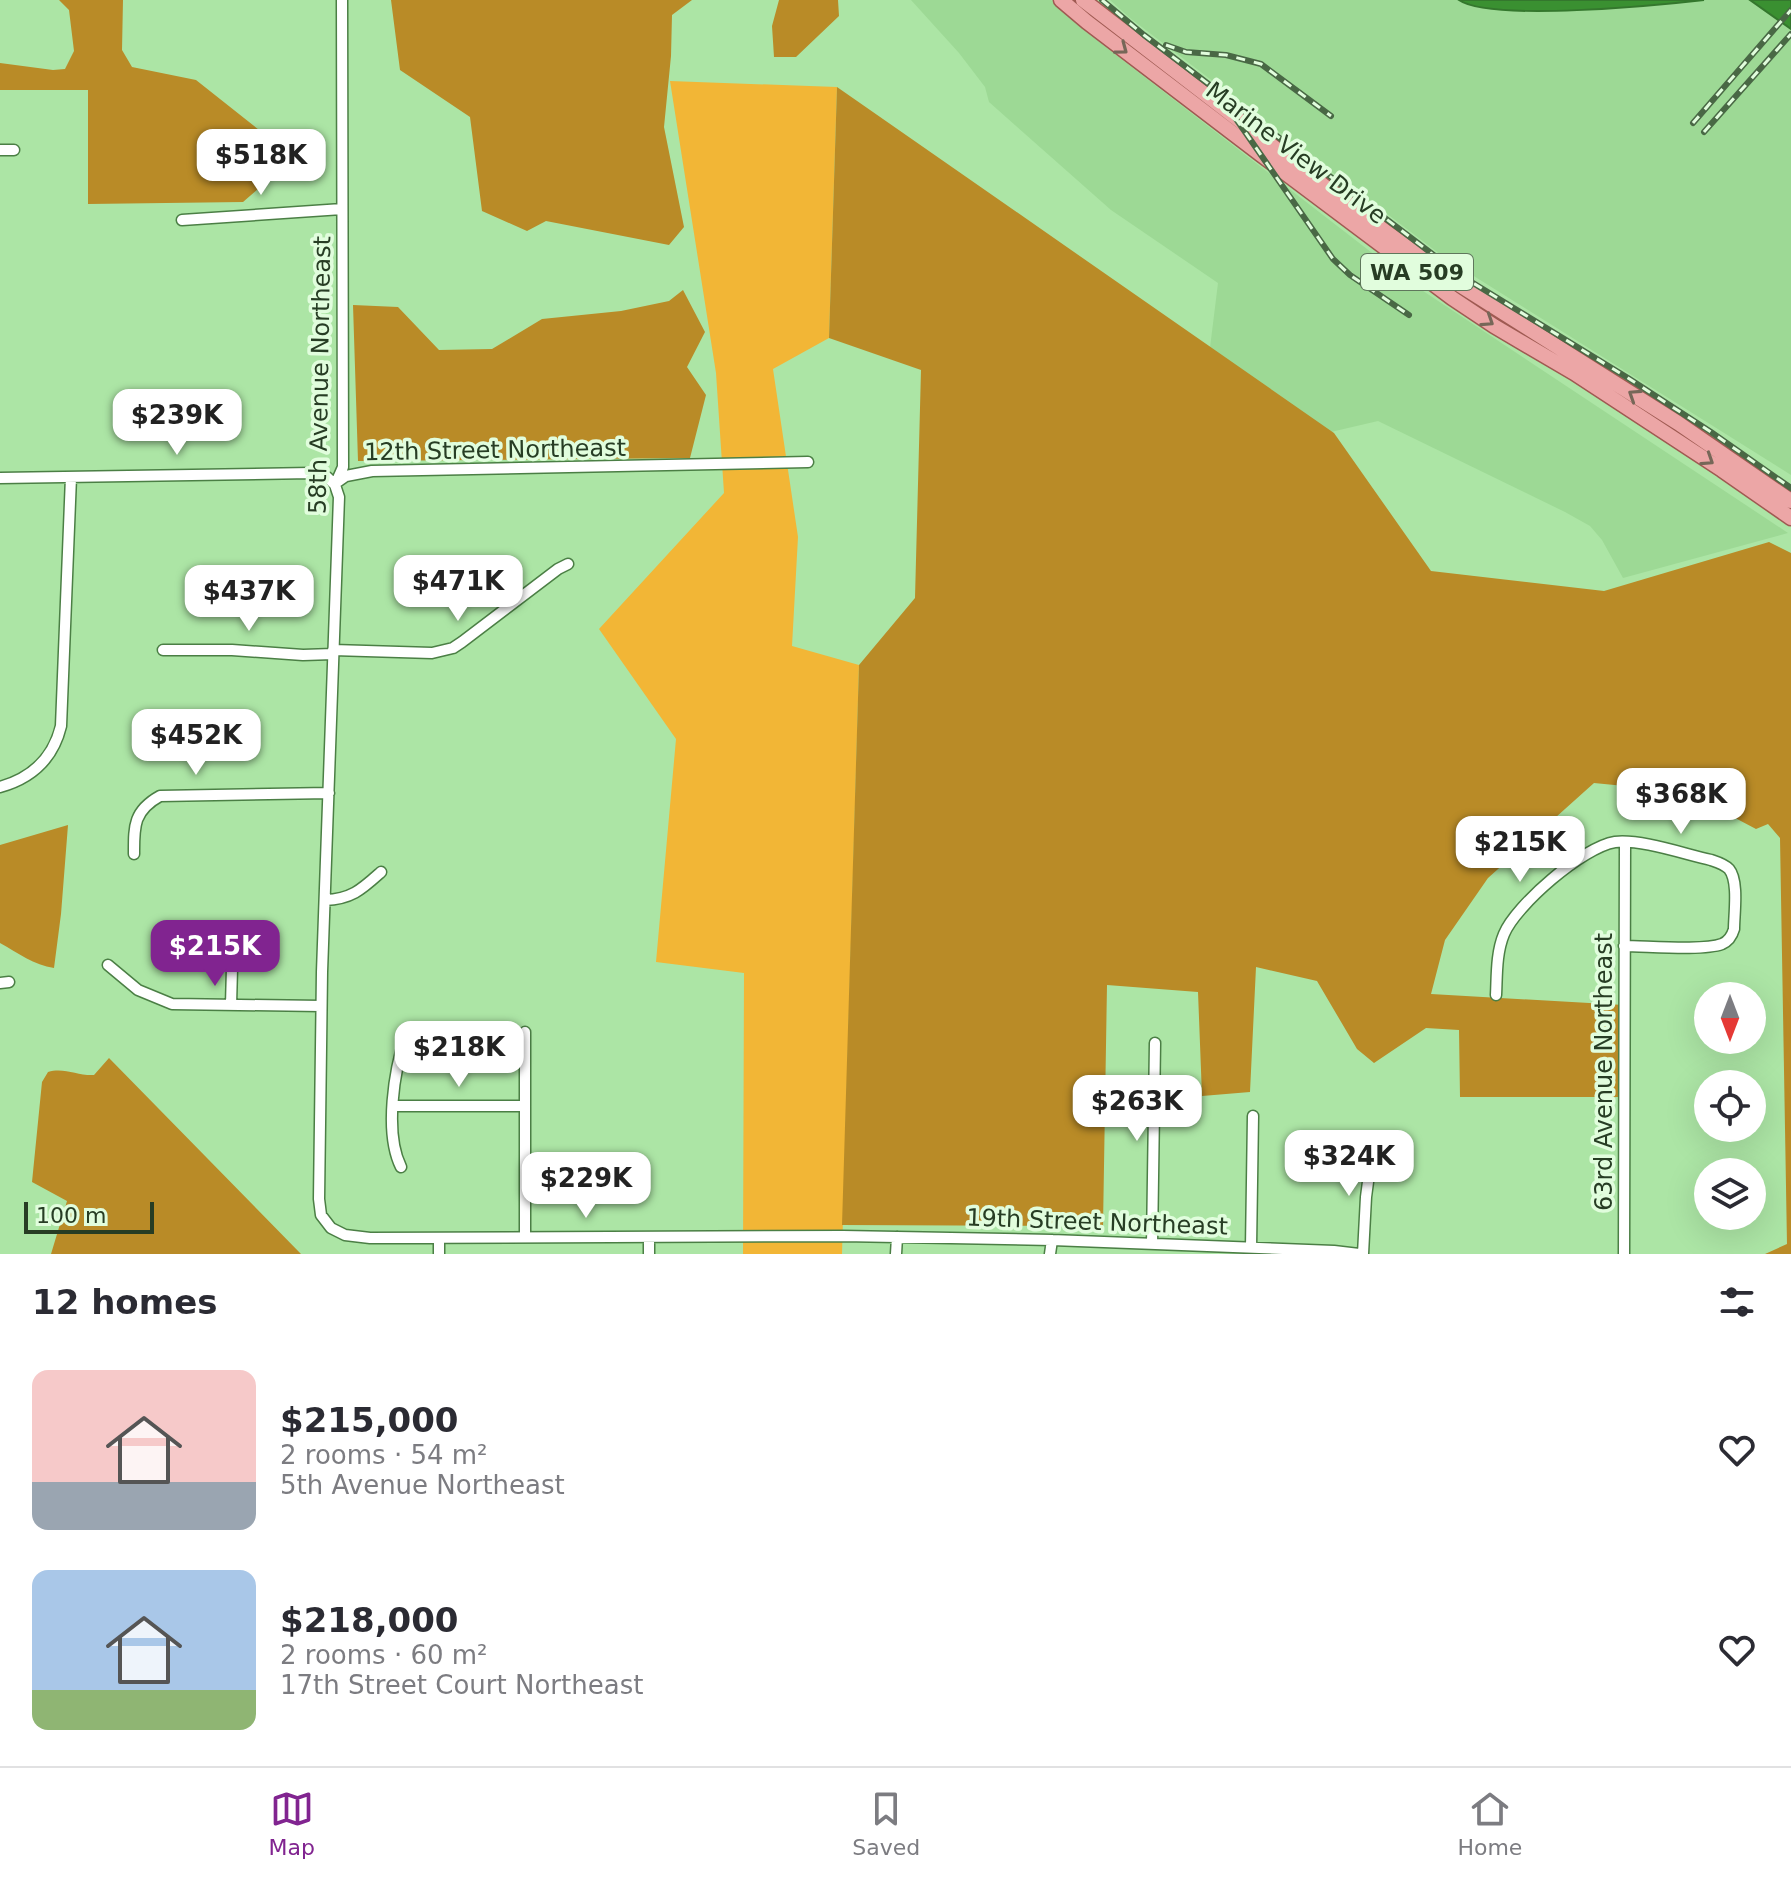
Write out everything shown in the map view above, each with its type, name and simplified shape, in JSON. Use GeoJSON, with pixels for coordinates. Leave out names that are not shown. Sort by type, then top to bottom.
{"type":"FeatureCollection","features":[{"type":"Feature","properties":{"kind":"main road","name":"Marine View Drive"},"geometry":{"type":"LineString","coordinates":[[1061,0],[1247,145],[1452,298],[1623,405],[1791,518]]}},
{"type":"Feature","properties":{"kind":"main road","name":"Marine View Drive"},"geometry":{"type":"LineString","coordinates":[[1083,0],[1345,202],[1448,277],[1667,416],[1791,501]]}},
{"type":"Feature","properties":{"kind":"street","name":"58th Avenue Northeast"},"geometry":{"type":"LineString","coordinates":[[331,1228],[321,1215],[319,1199],[321,1006],[339,497],[335,485],[343,467],[342,0]]}},
{"type":"Feature","properties":{"kind":"street"},"geometry":{"type":"LineString","coordinates":[[0,150],[14,150]]}},
{"type":"Feature","properties":{"kind":"street"},"geometry":{"type":"LineString","coordinates":[[182,220],[342,209]]}},
{"type":"Feature","properties":{"kind":"street","name":"12th Street Northeast"},"geometry":{"type":"LineString","coordinates":[[0,478],[311,473],[327,477],[335,485],[346,476],[372,471],[808,462]]}},
{"type":"Feature","properties":{"kind":"street"},"geometry":{"type":"LineString","coordinates":[[0,787],[23,779],[39,768],[51,753],[61,726],[71,477]]}},
{"type":"Feature","properties":{"kind":"street"},"geometry":{"type":"LineString","coordinates":[[163,650],[232,650],[303,655],[333,652],[432,653],[447,650],[568,564]]}},
{"type":"Feature","properties":{"kind":"street"},"geometry":{"type":"LineString","coordinates":[[134,854],[136,819],[147,804],[160,796],[329,793]]}},
{"type":"Feature","properties":{"kind":"street","name":"63rd Avenue Northeast"},"geometry":{"type":"LineString","coordinates":[[1624,1254],[1625,842]]}},
{"type":"Feature","properties":{"kind":"street"},"geometry":{"type":"LineString","coordinates":[[1496,995],[1498,961],[1507,926],[1518,910],[1583,855],[1606,844],[1632,842],[1711,860],[1727,867],[1733,875],[1734,929],[1727,941],[1711,946],[1624,946]]}},
{"type":"Feature","properties":{"kind":"street"},"geometry":{"type":"LineString","coordinates":[[325,900],[351,896],[381,872]]}},
{"type":"Feature","properties":{"kind":"street"},"geometry":{"type":"LineString","coordinates":[[108,965],[138,990],[180,1005],[321,1006]]}},
{"type":"Feature","properties":{"kind":"street"},"geometry":{"type":"LineString","coordinates":[[231,1005],[232,968]]}},
{"type":"Feature","properties":{"kind":"street"},"geometry":{"type":"LineString","coordinates":[[525,1032],[525,1237]]}},
{"type":"Feature","properties":{"kind":"street"},"geometry":{"type":"LineString","coordinates":[[401,1167],[393,1144],[394,1084],[406,1035]]}},
{"type":"Feature","properties":{"kind":"street"},"geometry":{"type":"LineString","coordinates":[[1152,1244],[1155,1043]]}},
{"type":"Feature","properties":{"kind":"street"},"geometry":{"type":"LineString","coordinates":[[394,1106],[525,1106]]}},
{"type":"Feature","properties":{"kind":"street"},"geometry":{"type":"LineString","coordinates":[[1251,1247],[1253,1116]]}},
{"type":"Feature","properties":{"kind":"street"},"geometry":{"type":"LineString","coordinates":[[1361,1254],[1373,1144]]}},
{"type":"Feature","properties":{"kind":"street","name":"19th Street Northeast"},"geometry":{"type":"LineString","coordinates":[[331,1228],[354,1237],[897,1237],[1251,1247],[1361,1254]]}},
{"type":"Feature","properties":{"kind":"street"},"geometry":{"type":"LineString","coordinates":[[649,1237],[649,1254]]}},
{"type":"Feature","properties":{"kind":"street"},"geometry":{"type":"LineString","coordinates":[[896,1254],[897,1237]]}},
{"type":"Feature","properties":{"kind":"street"},"geometry":{"type":"LineString","coordinates":[[439,1239],[439,1254]]}},
{"type":"Feature","properties":{"kind":"street"},"geometry":{"type":"LineString","coordinates":[[1050,1254],[1052,1240]]}},
{"type":"Feature","properties":{"kind":"shaded area"},"geometry":{"type":"Polygon","coordinates":[[[59,0],[123,0],[122,50],[132,67],[196,80],[259,130],[259,188],[243,202],[88,204],[88,90],[0,90],[0,63],[65,69],[74,51],[69,10],[59,0]]]}},
{"type":"Feature","properties":{"kind":"shaded area"},"geometry":{"type":"Polygon","coordinates":[[[391,0],[692,0],[672,15],[664,127],[684,227],[669,245],[546,221],[527,231],[482,211],[470,117],[400,70],[391,0]]]}},
{"type":"Feature","properties":{"kind":"shaded area"},"geometry":{"type":"Polygon","coordinates":[[[779,0],[838,0],[839,16],[796,57],[774,57],[772,26],[779,0]]]}},
{"type":"Feature","properties":{"kind":"shaded area"},"geometry":{"type":"Polygon","coordinates":[[[911,0],[1051,0],[1081,28],[1411,283],[1788,533],[1623,578],[1602,540],[1590,526],[1378,421],[1318,435],[1208,364],[1218,283],[1111,210],[989,102],[985,87],[959,53],[911,0]]]}},
{"type":"Feature","properties":{"kind":"shaded area"},"geometry":{"type":"Polygon","coordinates":[[[1110,0],[1459,0],[1465,4],[1585,10],[1704,0],[1750,0],[1791,29],[1791,475],[1445,258],[1110,0]]]}},
{"type":"Feature","properties":{"kind":"shaded area"},"geometry":{"type":"Polygon","coordinates":[[[1459,0],[1704,0],[1539,11],[1477,7],[1459,0]]]}},
{"type":"Feature","properties":{"kind":"shaded area"},"geometry":{"type":"Polygon","coordinates":[[[1750,0],[1791,0],[1791,29],[1750,0]]]}},
{"type":"Feature","properties":{"kind":"shaded area"},"geometry":{"type":"Polygon","coordinates":[[[670,81],[837,87],[829,338],[773,369],[798,537],[792,646],[859,665],[842,1254],[743,1254],[744,973],[656,962],[676,739],[599,629],[724,493],[716,373],[670,81]]]}},
{"type":"Feature","properties":{"kind":"shaded area"},"geometry":{"type":"Polygon","coordinates":[[[837,87],[1334,433],[1431,571],[1604,591],[1769,542],[1791,553],[1791,1254],[1765,1254],[1787,1244],[1780,838],[1768,824],[1756,829],[1686,792],[1594,783],[1488,878],[1445,940],[1431,994],[1624,1005],[1624,1097],[1460,1097],[1459,1030],[1426,1028],[1374,1063],[1357,1049],[1317,981],[1256,967],[1250,1092],[1202,1096],[1198,992],[1107,985],[1103,1226],[842,1225],[859,665],[915,598],[921,370],[829,338],[837,87]]]}},
{"type":"Feature","properties":{"kind":"shaded area"},"geometry":{"type":"Polygon","coordinates":[[[683,290],[705,332],[687,367],[706,395],[690,458],[358,461],[353,305],[398,307],[439,350],[492,349],[542,319],[621,311],[669,301],[683,290]]]}},
{"type":"Feature","properties":{"kind":"shaded area"},"geometry":{"type":"Polygon","coordinates":[[[68,825],[54,968],[33,961],[0,943],[0,845],[68,825]]]}},
{"type":"Feature","properties":{"kind":"shaded area"},"geometry":{"type":"Polygon","coordinates":[[[109,1058],[301,1254],[51,1254],[67,1201],[32,1182],[42,1082],[48,1072],[54,1071],[94,1075],[109,1058]]]}},
{"type":"Feature","properties":{"kind":"railway"},"geometry":{"type":"LineString","coordinates":[[1102,0],[1460,275],[1628,378],[1791,488]]}},
{"type":"Feature","properties":{"kind":"railway"},"geometry":{"type":"LineString","coordinates":[[1693,123],[1791,10]]}},
{"type":"Feature","properties":{"kind":"railway"},"geometry":{"type":"LineString","coordinates":[[1704,132],[1791,34]]}},
{"type":"Feature","properties":{"kind":"railway"},"geometry":{"type":"LineString","coordinates":[[1166,45],[1186,52],[1226,55],[1261,64],[1331,116]]}},
{"type":"Feature","properties":{"kind":"railway"},"geometry":{"type":"LineString","coordinates":[[1225,103],[1333,259],[1350,275],[1409,315]]}}]}
